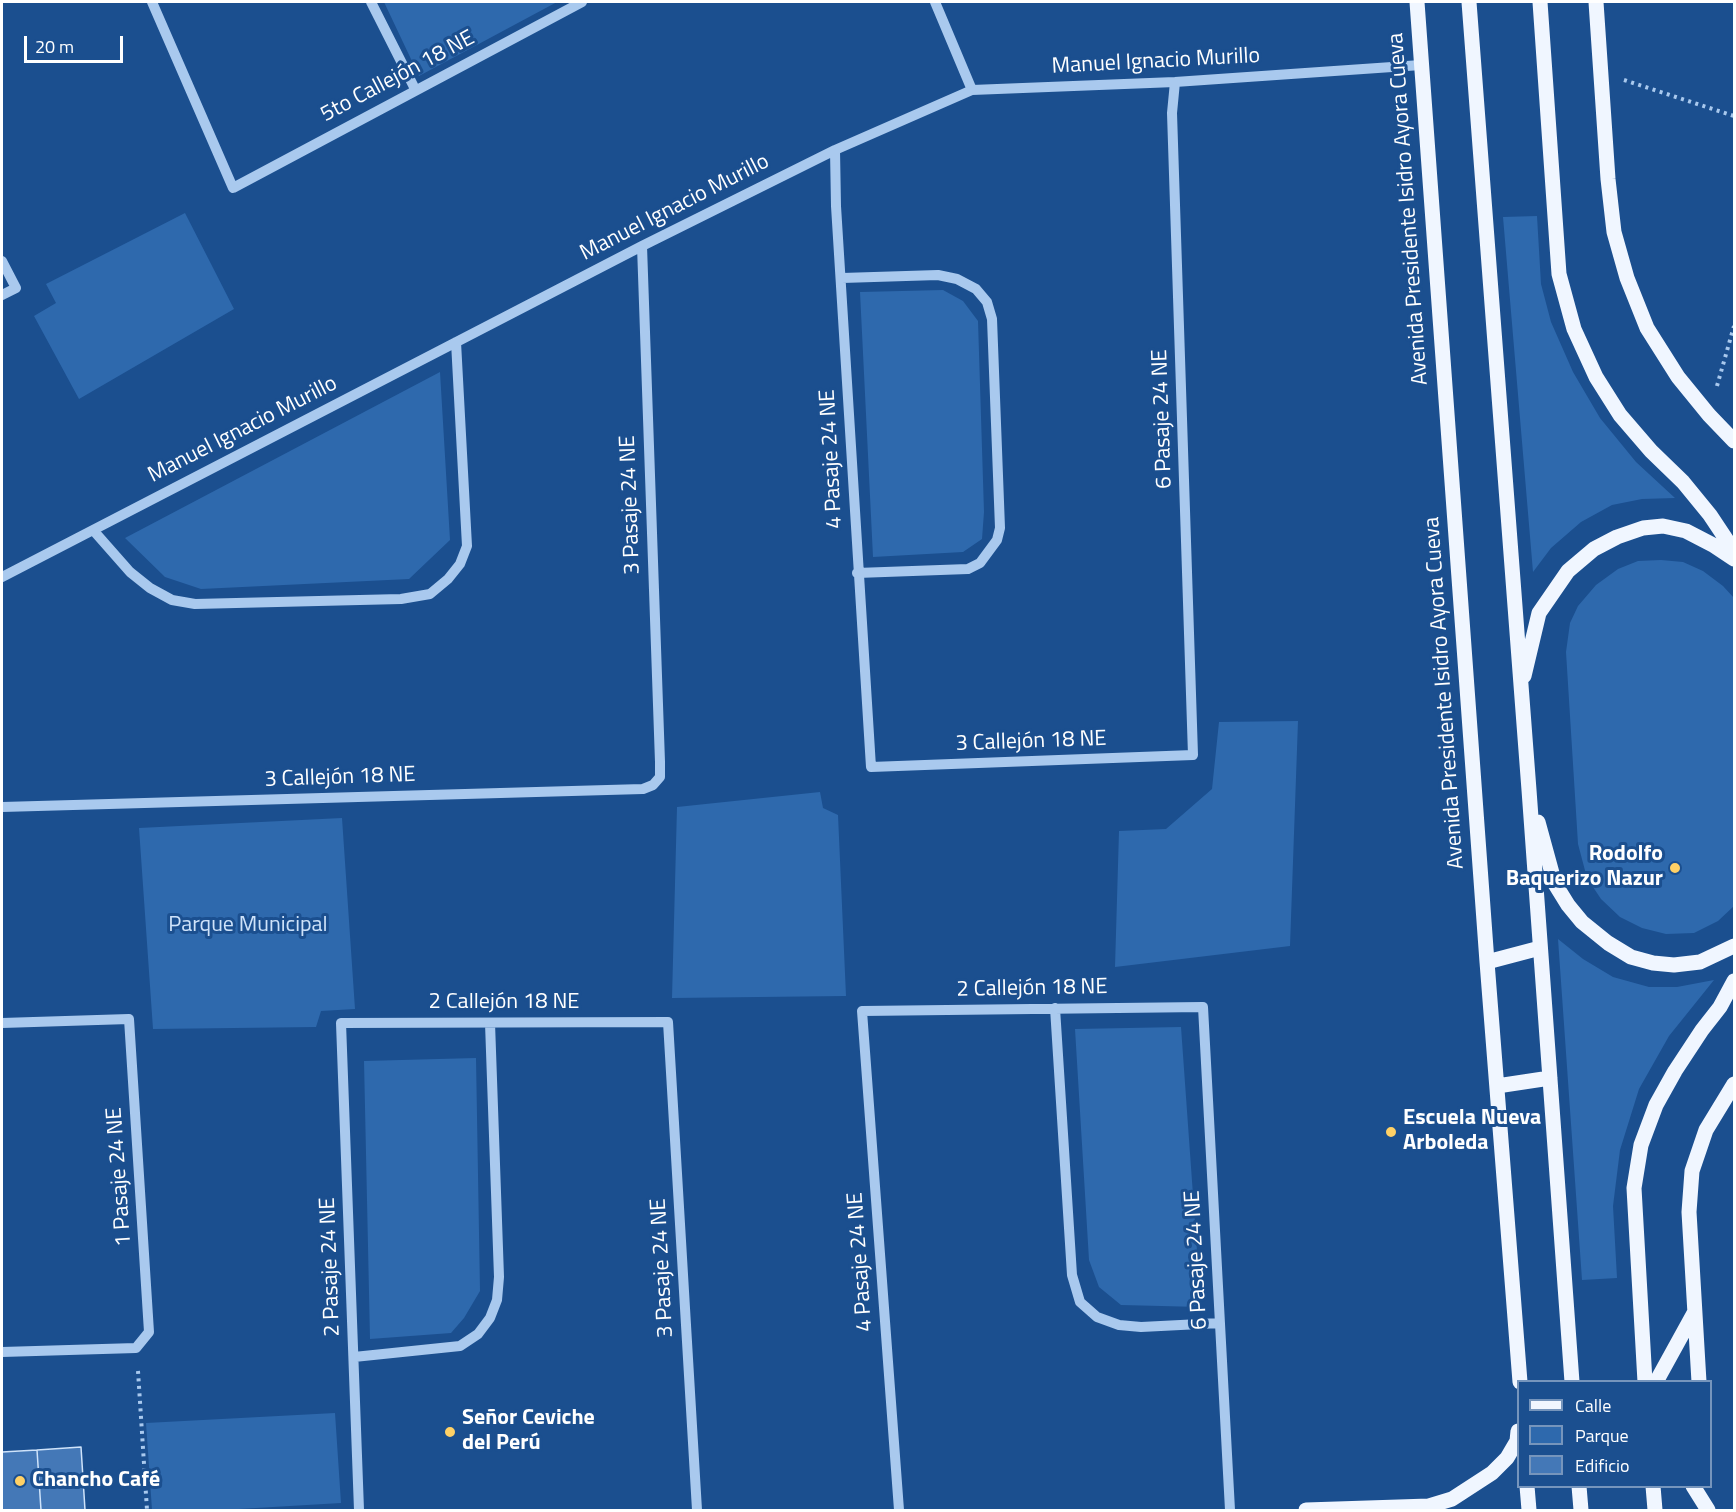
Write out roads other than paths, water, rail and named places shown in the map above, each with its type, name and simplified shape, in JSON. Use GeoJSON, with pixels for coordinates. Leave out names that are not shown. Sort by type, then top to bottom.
{"type":"FeatureCollection","features":[{"type":"Feature","properties":{"kind":"main road","name":"Avenida Presidente Isidro Ayora Cueva"},"geometry":{"type":"LineString","coordinates":[[1417,2],[1520,1380]]}},
{"type":"Feature","properties":{"kind":"main road"},"geometry":{"type":"LineString","coordinates":[[1469,2],[1572,1380]]}},
{"type":"Feature","properties":{"kind":"main road"},"geometry":{"type":"LineString","coordinates":[[1540,2],[1559,274],[1574,329],[1596,377],[1620,415],[1651,451],[1683,482],[1710,515],[1734,551]]}},
{"type":"Feature","properties":{"kind":"main road"},"geometry":{"type":"LineString","coordinates":[[1596,2],[1608,179],[1614,232],[1627,278],[1647,328],[1678,377],[1734,441]]}},
{"type":"Feature","properties":{"kind":"main road"},"geometry":{"type":"LineString","coordinates":[[1521,689],[1539,613],[1568,571],[1594,549],[1617,537],[1643,528],[1664,526],[1686,531],[1734,559]]}},
{"type":"Feature","properties":{"kind":"main road"},"geometry":{"type":"LineString","coordinates":[[1529,790],[1555,884],[1582,922],[1608,943],[1631,957],[1653,963],[1674,965],[1701,962],[1734,946]]}},
{"type":"Feature","properties":{"kind":"main road"},"geometry":{"type":"LineString","coordinates":[[1487,962],[1540,948]]}},
{"type":"Feature","properties":{"kind":"main road"},"geometry":{"type":"LineString","coordinates":[[1645,1380],[1634,1188],[1641,1145],[1656,1105],[1675,1071],[1720,1007],[1734,981]]}},
{"type":"Feature","properties":{"kind":"main road"},"geometry":{"type":"LineString","coordinates":[[1497,1086],[1550,1078]]}},
{"type":"Feature","properties":{"kind":"main road"},"geometry":{"type":"LineString","coordinates":[[1699,1380],[1689,1212],[1692,1171],[1706,1130],[1734,1084]]}},
{"type":"Feature","properties":{"kind":"main road"},"geometry":{"type":"LineString","coordinates":[[1657,1380],[1694,1312]]}},
{"type":"Feature","properties":{"kind":"main road"},"geometry":{"type":"LineString","coordinates":[[1306,1510],[1430,1506],[1452,1499],[1492,1473],[1507,1458],[1517,1441]]}},
{"type":"Feature","properties":{"kind":"main road"},"geometry":{"type":"LineString","coordinates":[[1527,1488],[1529,1510]]}},
{"type":"Feature","properties":{"kind":"main road"},"geometry":{"type":"LineString","coordinates":[[1579,1488],[1581,1510]]}},
{"type":"Feature","properties":{"kind":"main road"},"geometry":{"type":"LineString","coordinates":[[1653,1488],[1655,1510]]}},
{"type":"Feature","properties":{"kind":"main road"},"geometry":{"type":"LineString","coordinates":[[1694,1488],[1708,1510]]}},
{"type":"Feature","properties":{"kind":"main road"},"geometry":{"type":"LineString","coordinates":[[1707,1488],[1708,1510]]}},
{"type":"Feature","properties":{"kind":"street","name":"5to Callejón 18 NE"},"geometry":{"type":"LineString","coordinates":[[152,2],[233,188],[582,2]]}},
{"type":"Feature","properties":{"kind":"street"},"geometry":{"type":"LineString","coordinates":[[371,2],[415,89]]}},
{"type":"Feature","properties":{"kind":"street"},"geometry":{"type":"LineString","coordinates":[[935,2],[972,90]]}},
{"type":"Feature","properties":{"kind":"street","name":"Manuel Ignacio Murillo"},"geometry":{"type":"LineString","coordinates":[[2,577],[642,246],[836,150],[972,90],[1174,82],[1421,65]]}},
{"type":"Feature","properties":{"kind":"street","name":"6 Pasaje 24 NE"},"geometry":{"type":"LineString","coordinates":[[1174,82],[1172,113],[1193,755]]}},
{"type":"Feature","properties":{"kind":"street","name":"4 Pasaje 24 NE"},"geometry":{"type":"LineString","coordinates":[[836,150],[836,206],[871,767]]}},
{"type":"Feature","properties":{"kind":"street","name":"3 Pasaje 24 NE"},"geometry":{"type":"LineString","coordinates":[[642,246],[660,762]]}},
{"type":"Feature","properties":{"kind":"street"},"geometry":{"type":"LineString","coordinates":[[2,261],[16,288],[2,296]]}},
{"type":"Feature","properties":{"kind":"street"},"geometry":{"type":"LineString","coordinates":[[842,278],[938,275],[957,279],[976,289],[987,302],[992,320],[1000,528],[997,540],[980,563],[968,569],[858,573]]}},
{"type":"Feature","properties":{"kind":"street"},"geometry":{"type":"LineString","coordinates":[[93,530],[130,572],[150,588],[172,600],[206,604],[401,599],[430,594],[448,579],[460,564],[467,546],[456,342]]}},
{"type":"Feature","properties":{"kind":"street","name":"3 Callejón 18 NE"},"geometry":{"type":"LineString","coordinates":[[871,767],[1193,755]]}},
{"type":"Feature","properties":{"kind":"street","name":"3 Callejón 18 NE"},"geometry":{"type":"LineString","coordinates":[[2,807],[643,789],[653,785],[660,777],[660,762]]}},
{"type":"Feature","properties":{"kind":"street","name":"6 Pasaje 24 NE"},"geometry":{"type":"LineString","coordinates":[[1203,1006],[1230,1510]]}},
{"type":"Feature","properties":{"kind":"street","name":"2 Callejón 18 NE"},"geometry":{"type":"LineString","coordinates":[[862,1011],[1203,1006]]}},
{"type":"Feature","properties":{"kind":"street"},"geometry":{"type":"LineString","coordinates":[[1055,1008],[1072,1275],[1080,1302],[1096,1317],[1119,1325],[1141,1327],[1220,1323]]}},
{"type":"Feature","properties":{"kind":"street","name":"4 Pasaje 24 NE"},"geometry":{"type":"LineString","coordinates":[[862,1011],[899,1510]]}},
{"type":"Feature","properties":{"kind":"street","name":"1 Pasaje 24 NE"},"geometry":{"type":"LineString","coordinates":[[2,1023],[129,1019],[149,1332],[136,1348],[2,1352]]}},
{"type":"Feature","properties":{"kind":"street","name":"2 Callejón 18 NE"},"geometry":{"type":"LineString","coordinates":[[341,1023],[668,1023]]}},
{"type":"Feature","properties":{"kind":"street","name":"2 Pasaje 24 NE"},"geometry":{"type":"LineString","coordinates":[[341,1023],[359,1510]]}},
{"type":"Feature","properties":{"kind":"street"},"geometry":{"type":"LineString","coordinates":[[354,1357],[460,1346],[478,1334],[490,1318],[497,1300],[499,1277],[490,1023]]}},
{"type":"Feature","properties":{"kind":"street","name":"3 Pasaje 24 NE"},"geometry":{"type":"LineString","coordinates":[[668,1023],[697,1510]]}},
{"type":"Feature","properties":{"kind":"place","name":"Rodolfo Baquerizo Nazur"},"geometry":{"type":"Point","coordinates":[1675,868]}},
{"type":"Feature","properties":{"kind":"place","name":"Escuela Nueva Arboleda"},"geometry":{"type":"Point","coordinates":[1391,1132]}},
{"type":"Feature","properties":{"kind":"place","name":"Señor Ceviche del Perú"},"geometry":{"type":"Point","coordinates":[450,1432]}},
{"type":"Feature","properties":{"kind":"place","name":"Chancho Café"},"geometry":{"type":"Point","coordinates":[20,1481]}},
{"type":"Feature","properties":{"kind":"park label","name":"Parque Municipal"},"geometry":{"type":"Point","coordinates":[248,926]}}]}
